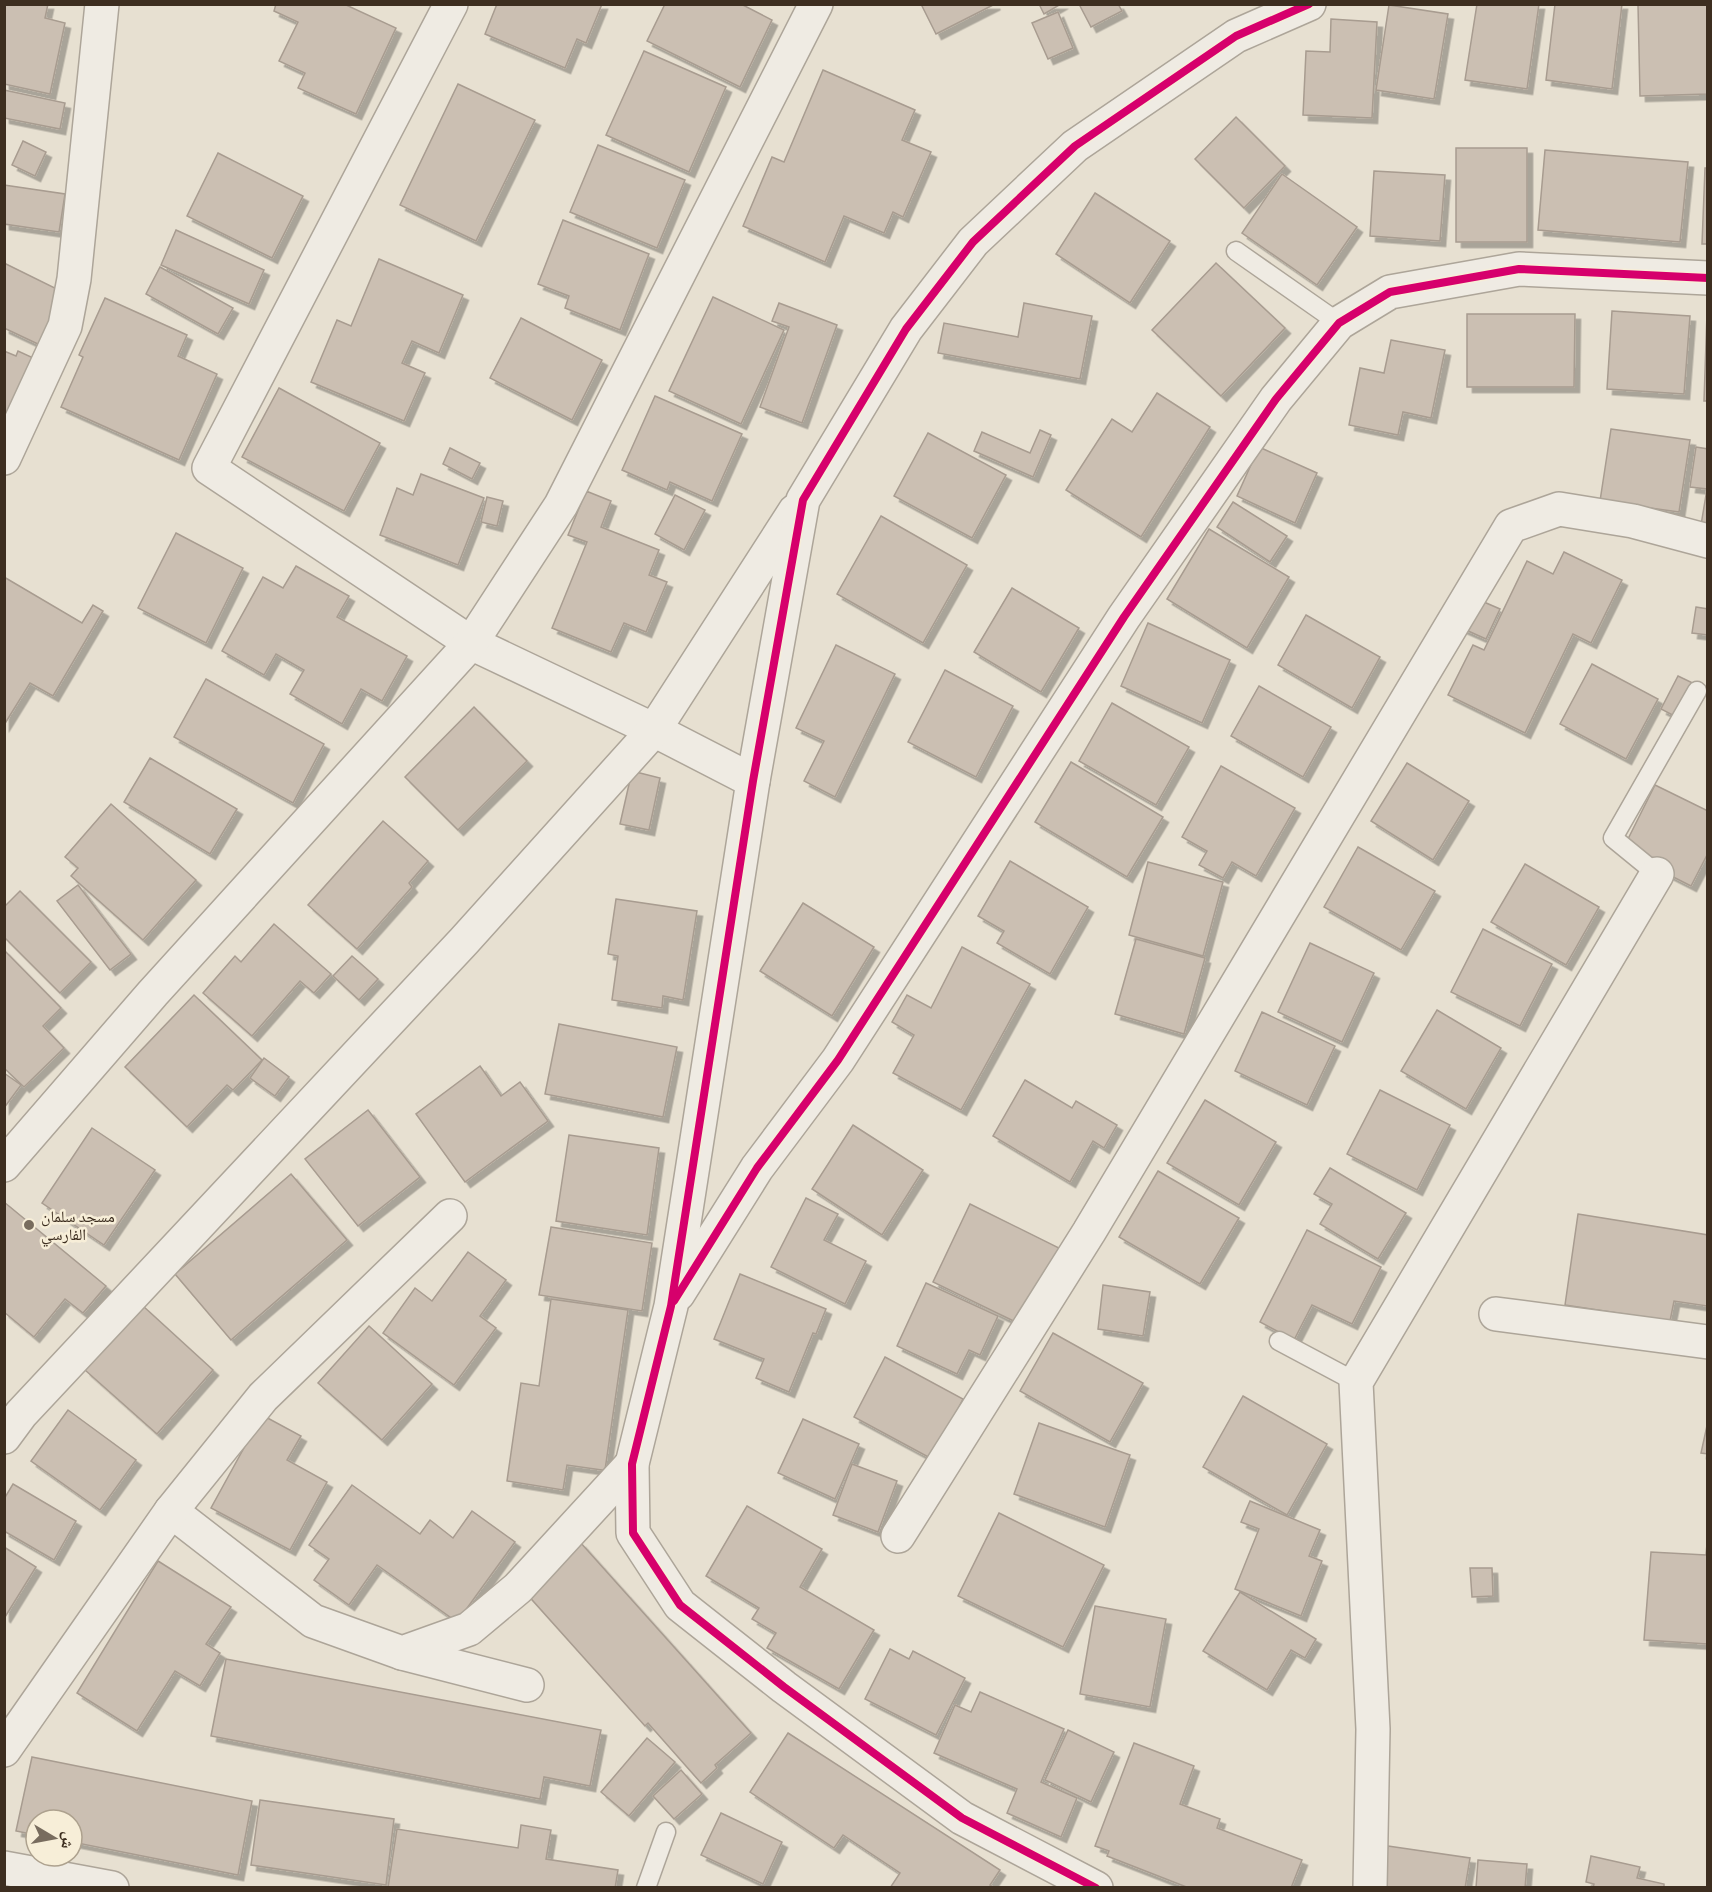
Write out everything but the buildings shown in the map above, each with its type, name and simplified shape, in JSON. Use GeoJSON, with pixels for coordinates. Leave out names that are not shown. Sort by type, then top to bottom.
{"type":"FeatureCollection","features":[{"type":"Feature","properties":{"kind":"street"},"geometry":{"type":"LineString","coordinates":[[4,458],[65,326],[74,279],[102,4]]}},
{"type":"Feature","properties":{"kind":"street"},"geometry":{"type":"LineString","coordinates":[[450,4],[208,468],[471,643],[654,730],[753,781]]}},
{"type":"Feature","properties":{"kind":"street"},"geometry":{"type":"LineString","coordinates":[[4,1165],[153,993],[471,643],[561,505],[816,4]]}},
{"type":"Feature","properties":{"kind":"street"},"geometry":{"type":"LineString","coordinates":[[4,1437],[21,1414],[456,950],[654,730],[803,500],[906,329],[973,242],[1075,146],[1236,36],[1309,4]]}},
{"type":"Feature","properties":{"kind":"street"},"geometry":{"type":"LineString","coordinates":[[671,1306],[757,1168],[838,1060],[1124,617],[1276,399],[1340,323],[1390,292],[1519,269],[1707,278]]}},
{"type":"Feature","properties":{"kind":"street"},"geometry":{"type":"LineString","coordinates":[[803,500],[753,781],[671,1306],[632,1464],[633,1533],[680,1605],[784,1687],[962,1818],[1096,1887]]}},
{"type":"Feature","properties":{"kind":"street"},"geometry":{"type":"LineString","coordinates":[[898,1536],[1089,1232],[1510,526],[1559,509],[1634,521],[1707,541]]}},
{"type":"Feature","properties":{"kind":"street"},"geometry":{"type":"LineString","coordinates":[[1370,1887],[1373,1730],[1356,1382],[1657,874]]}},
{"type":"Feature","properties":{"kind":"street"},"geometry":{"type":"LineString","coordinates":[[4,1750],[171,1511],[263,1397],[450,1216]]}},
{"type":"Feature","properties":{"kind":"street"},"geometry":{"type":"LineString","coordinates":[[1496,1314],[1707,1342]]}},
{"type":"Feature","properties":{"kind":"street"},"geometry":{"type":"LineString","coordinates":[[402,1653],[469,1629],[518,1588],[632,1464]]}},
{"type":"Feature","properties":{"kind":"street"},"geometry":{"type":"LineString","coordinates":[[171,1511],[313,1621],[402,1653],[527,1685]]}},
{"type":"Feature","properties":{"kind":"street"},"geometry":{"type":"LineString","coordinates":[[4,1868],[112,1887]]}},
{"type":"Feature","properties":{"kind":"lane"},"geometry":{"type":"LineString","coordinates":[[1236,251],[1340,323]]}},
{"type":"Feature","properties":{"kind":"lane"},"geometry":{"type":"LineString","coordinates":[[1657,874],[1613,838],[1697,691]]}},
{"type":"Feature","properties":{"kind":"lane"},"geometry":{"type":"LineString","coordinates":[[1279,1341],[1356,1382]]}},
{"type":"Feature","properties":{"kind":"lane"},"geometry":{"type":"LineString","coordinates":[[646,1887],[666,1832]]}},
{"type":"Feature","properties":{"kind":"cycle path"},"geometry":{"type":"LineString","coordinates":[[1096,1888],[962,1818],[784,1687],[680,1605],[633,1533],[632,1464],[671,1306],[753,781],[803,500],[906,329],[973,242],[1075,146],[1236,36],[1309,4]]}},
{"type":"Feature","properties":{"kind":"cycle path"},"geometry":{"type":"LineString","coordinates":[[674,1301],[757,1168],[838,1060],[1124,617],[1276,399],[1339,323],[1390,292],[1519,269],[1708,278]]}},
{"type":"Feature","properties":{"kind":"place","name":"مسجد سلمان الفارسي"},"geometry":{"type":"Point","coordinates":[29,1225]}}]}
